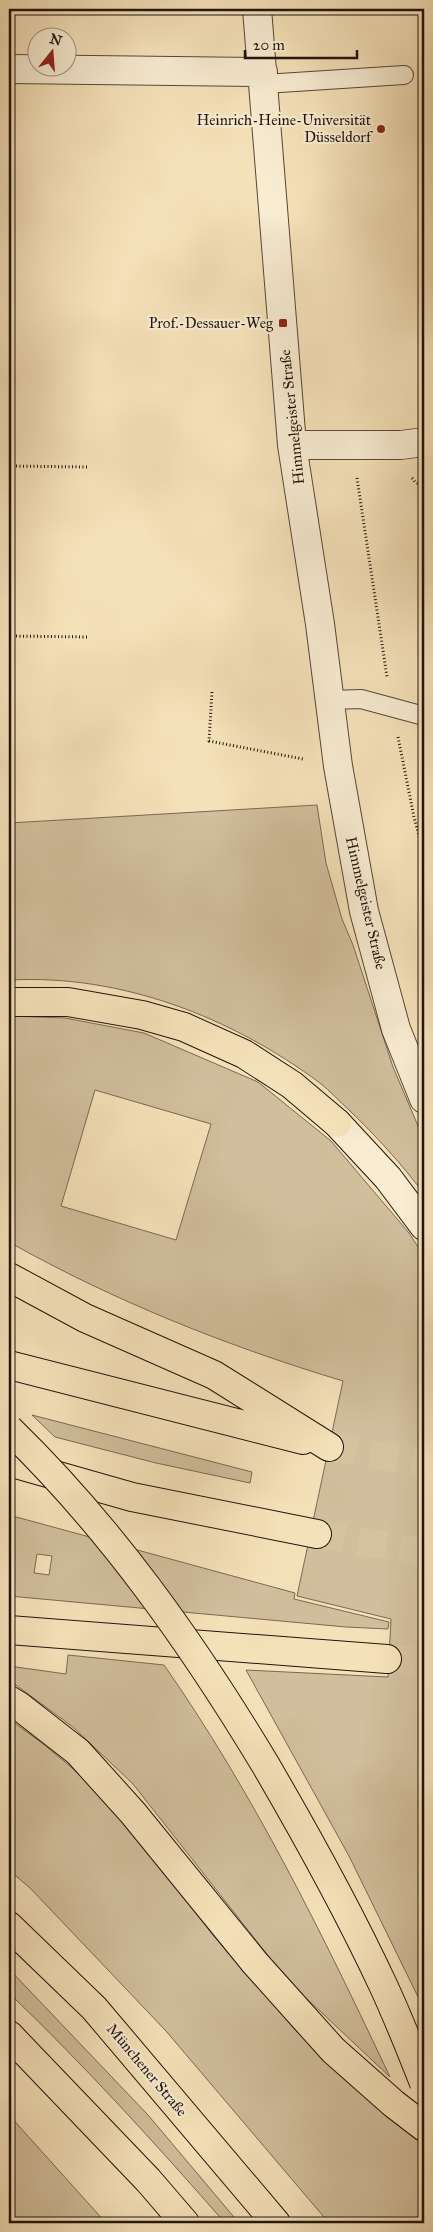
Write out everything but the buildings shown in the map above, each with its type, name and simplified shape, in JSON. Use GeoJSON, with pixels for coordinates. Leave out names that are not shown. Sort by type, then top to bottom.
{"type":"FeatureCollection","features":[{"type":"Feature","properties":{"kind":"highway"},"geometry":{"type":"LineString","coordinates":[[9,1002],[68,1002],[142,1015],[184,1027],[244,1054],[292,1085],[338,1123]]}},
{"type":"Feature","properties":{"kind":"highway"},"geometry":{"type":"LineString","coordinates":[[9,1277],[85,1318],[214,1374],[328,1447],[9,1365]]}},
{"type":"Feature","properties":{"kind":"highway"},"geometry":{"type":"LineString","coordinates":[[9,1429],[94,1518],[148,1586],[222,1692],[308,1838],[383,1985],[424,2083]]}},
{"type":"Feature","properties":{"kind":"highway"},"geometry":{"type":"LineString","coordinates":[[9,1462],[132,1497],[316,1534]]}},
{"type":"Feature","properties":{"kind":"highway"},"geometry":{"type":"LineString","coordinates":[[9,1630],[387,1659]]}},
{"type":"Feature","properties":{"kind":"highway"},"geometry":{"type":"LineString","coordinates":[[9,1700],[78,1752],[133,1813],[255,1962],[333,2050],[394,2104],[424,2127]]}},
{"type":"Feature","properties":{"kind":"highway","name":"Münchener Straße"},"geometry":{"type":"LineString","coordinates":[[9,1926],[94,2008],[276,2223]]}},
{"type":"Feature","properties":{"kind":"highway"},"geometry":{"type":"LineString","coordinates":[[9,2035],[19,2050],[148,2180],[185,2223]]}},
{"type":"Feature","properties":{"kind":"street","name":"Himmelgeister Straße"},"geometry":{"type":"LineString","coordinates":[[257,9],[292,445],[320,624],[338,766],[364,911],[396,1029],[424,1099]]}},
{"type":"Feature","properties":{"kind":"street"},"geometry":{"type":"LineString","coordinates":[[9,70],[264,78]]}},
{"type":"Feature","properties":{"kind":"street"},"geometry":{"type":"LineString","coordinates":[[292,445],[400,445],[424,442]]}},
{"type":"Feature","properties":{"kind":"street"},"geometry":{"type":"LineString","coordinates":[[338,1123],[388,1178],[424,1226]]}},
{"type":"Feature","properties":{"kind":"lane"},"geometry":{"type":"LineString","coordinates":[[264,78],[404,76]]}},
{"type":"Feature","properties":{"kind":"lane"},"geometry":{"type":"LineString","coordinates":[[330,700],[361,700],[424,716]]}},
{"type":"Feature","properties":{"kind":"path"},"geometry":{"type":"LineString","coordinates":[[353,445],[376,613],[414,817],[424,854]]}},
{"type":"Feature","properties":{"kind":"path"},"geometry":{"type":"LineString","coordinates":[[9,466],[87,467]]}},
{"type":"Feature","properties":{"kind":"path"},"geometry":{"type":"LineString","coordinates":[[9,636],[89,637]]}},
{"type":"Feature","properties":{"kind":"path"},"geometry":{"type":"LineString","coordinates":[[212,692],[209,741],[338,766]]}},
{"type":"Feature","properties":{"kind":"shaded area"},"geometry":{"type":"Polygon","coordinates":[[[317,805],[326,863],[342,919],[353,945],[393,1067],[424,1140],[424,1194],[378,1140],[327,1089],[286,1059],[250,1038],[212,1020],[173,1005],[133,993],[92,984],[51,980],[9,980],[9,823],[317,805]]]}},
{"type":"Feature","properties":{"kind":"shaded area"},"geometry":{"type":"Polygon","coordinates":[[[9,1016],[65,1018],[144,1033],[258,1082],[331,1141],[409,1233],[424,1256],[424,2009],[349,1856],[246,1670],[388,1677],[391,1619],[297,1596],[343,1381],[257,1353],[130,1303],[9,1242],[9,1016]],[[95,1090],[61,1206],[176,1240],[211,1124],[95,1090]]]}},
{"type":"Feature","properties":{"kind":"shaded area"},"geometry":{"type":"Polygon","coordinates":[[[32,1415],[252,1472],[250,1483],[156,1463],[55,1437],[32,1415]]]}},
{"type":"Feature","properties":{"kind":"shaded area"},"geometry":{"type":"Polygon","coordinates":[[[9,1515],[295,1593],[294,1599],[389,1622],[388,1629],[346,1627],[9,1596],[9,1515]],[[37,1554],[34,1573],[49,1575],[52,1556],[37,1554]]]}},
{"type":"Feature","properties":{"kind":"shaded area"},"geometry":{"type":"Polygon","coordinates":[[[68,1655],[164,1665],[228,1764],[286,1866],[390,2077],[305,1997],[270,1958],[133,1784],[73,1727],[9,1680],[9,1666],[66,1674],[68,1655]]]}},
{"type":"Feature","properties":{"kind":"shaded area"},"geometry":{"type":"Polygon","coordinates":[[[9,1719],[71,1767],[106,1801],[135,1833],[212,1934],[296,2031],[382,2111],[418,2141],[424,2157],[424,2223],[329,2223],[166,2031],[30,1888],[9,1870],[9,1719]]]}},
{"type":"Feature","properties":{"kind":"shaded area"},"geometry":{"type":"Polygon","coordinates":[[[9,1969],[148,2115],[239,2223],[225,2223],[120,2106],[9,1993],[9,1969]]]}},
{"type":"Feature","properties":{"kind":"shaded area"},"geometry":{"type":"Polygon","coordinates":[[[9,2115],[106,2223],[9,2223],[9,2115]]]}},
{"type":"Feature","properties":{"kind":"tunnel"},"geometry":{"type":"LineString","coordinates":[[329,1447],[424,1463]]}},
{"type":"Feature","properties":{"kind":"tunnel"},"geometry":{"type":"LineString","coordinates":[[317,1534],[424,1552]]}},
{"type":"Feature","properties":{"kind":"tunnel"},"geometry":{"type":"LineString","coordinates":[[387,1659],[424,1660]]}},
{"type":"Feature","properties":{"kind":"place","name":"Heinrich-Heine-Universität Düsseldorf"},"geometry":{"type":"Point","coordinates":[381,129]}},
{"type":"Feature","properties":{"kind":"place","name":"Prof.-Dessauer-Weg"},"geometry":{"type":"Point","coordinates":[283,323]}}]}
